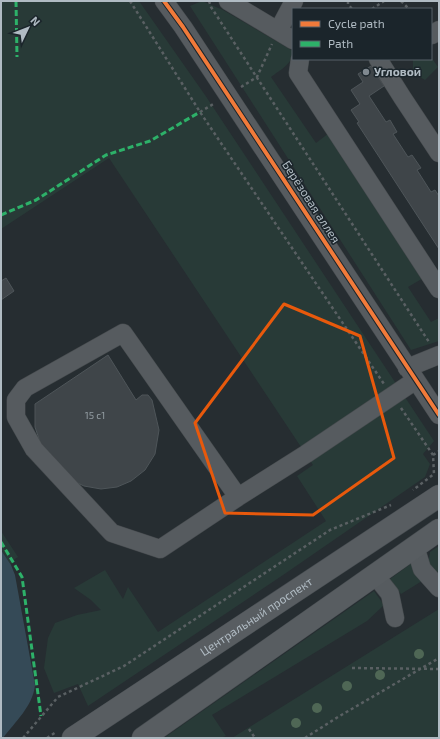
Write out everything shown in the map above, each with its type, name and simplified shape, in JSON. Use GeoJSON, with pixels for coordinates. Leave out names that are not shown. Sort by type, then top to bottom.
{"type":"FeatureCollection","features":[{"type":"Feature","properties":{"kind":"main road","name":"Центральный проспект"},"geometry":{"type":"LineString","coordinates":[[73,738],[439,496]]}},
{"type":"Feature","properties":{"kind":"main road"},"geometry":{"type":"LineString","coordinates":[[143,738],[439,530]]}},
{"type":"Feature","properties":{"kind":"street","name":"Берёзовая аллея"},"geometry":{"type":"LineString","coordinates":[[164,1],[229,95],[439,415]]}},
{"type":"Feature","properties":{"kind":"street"},"geometry":{"type":"LineString","coordinates":[[228,1],[286,35],[292,10]]}},
{"type":"Feature","properties":{"kind":"street"},"geometry":{"type":"LineString","coordinates":[[300,60],[298,73],[439,289]]}},
{"type":"Feature","properties":{"kind":"street"},"geometry":{"type":"LineString","coordinates":[[379,60],[439,153]]}},
{"type":"Feature","properties":{"kind":"street"},"geometry":{"type":"LineString","coordinates":[[238,497],[123,333],[25,388],[16,400],[16,417],[34,449],[112,533],[160,549],[306,454],[392,395],[412,374],[438,355]]}},
{"type":"Feature","properties":{"kind":"street"},"geometry":{"type":"LineString","coordinates":[[418,510],[439,487]]}},
{"type":"Feature","properties":{"kind":"street"},"geometry":{"type":"LineString","coordinates":[[415,546],[422,569],[439,588]]}},
{"type":"Feature","properties":{"kind":"street"},"geometry":{"type":"LineString","coordinates":[[375,575],[390,594],[395,618]]}},
{"type":"Feature","properties":{"kind":"path"},"geometry":{"type":"LineString","coordinates":[[130,1],[200,112],[433,455],[439,451]]}},
{"type":"Feature","properties":{"kind":"path"},"geometry":{"type":"LineString","coordinates":[[209,1],[211,7],[438,355]]}},
{"type":"Feature","properties":{"kind":"path"},"geometry":{"type":"LineString","coordinates":[[374,8],[384,1]]}},
{"type":"Feature","properties":{"kind":"path"},"geometry":{"type":"LineString","coordinates":[[200,112],[257,77],[286,35]]}},
{"type":"Feature","properties":{"kind":"path"},"geometry":{"type":"LineString","coordinates":[[24,738],[58,697],[124,666],[330,530],[395,503]]}},
{"type":"Feature","properties":{"kind":"path"},"geometry":{"type":"LineString","coordinates":[[306,738],[338,717],[439,658]]}},
{"type":"Feature","properties":{"kind":"path"},"geometry":{"type":"LineString","coordinates":[[352,668],[439,669]]}},
{"type":"Feature","properties":{"kind":"path"},"geometry":{"type":"LineString","coordinates":[[249,729],[255,738]]}},
{"type":"Feature","properties":{"kind":"highlighted area"},"geometry":{"type":"Polygon","coordinates":[[[284,304],[360,336],[394,458],[313,515],[225,513],[195,423],[284,304]]]}},
{"type":"Feature","properties":{"kind":"green space"},"geometry":{"type":"Polygon","coordinates":[[[1,1],[139,1],[205,95],[434,441],[423,454],[430,464],[425,477],[286,573],[88,706],[78,684],[54,693],[44,668],[48,638],[55,623],[77,615],[101,610],[91,600],[74,588],[105,570],[123,599],[128,587],[158,632],[326,521],[297,476],[313,465],[109,158],[1,229],[1,1]]]}},
{"type":"Feature","properties":{"kind":"green space"},"geometry":{"type":"Polygon","coordinates":[[[202,1],[223,10],[292,50],[291,60],[271,77],[316,143],[329,133],[425,277],[408,287],[431,322],[439,318],[439,341],[411,350],[190,6],[202,1]]]}},
{"type":"Feature","properties":{"kind":"green space"},"geometry":{"type":"Polygon","coordinates":[[[432,58],[438,67],[425,80],[413,73],[413,60],[432,60],[432,58]]]}},
{"type":"Feature","properties":{"kind":"green space"},"geometry":{"type":"Polygon","coordinates":[[[1,531],[18,557],[12,561],[11,565],[1,550],[1,531]]]}},
{"type":"Feature","properties":{"kind":"green space"},"geometry":{"type":"Polygon","coordinates":[[[439,546],[439,573],[428,566],[430,552],[439,546]]]}},
{"type":"Feature","properties":{"kind":"green space"},"geometry":{"type":"Polygon","coordinates":[[[412,563],[422,581],[401,594],[390,579],[412,563]]]}},
{"type":"Feature","properties":{"kind":"green space"},"geometry":{"type":"Polygon","coordinates":[[[374,591],[384,605],[367,621],[212,715],[226,736],[220,738],[164,738],[374,591]]]}},
{"type":"Feature","properties":{"kind":"green space"},"geometry":{"type":"Polygon","coordinates":[[[439,609],[439,738],[232,738],[439,609]]]}},
{"type":"Feature","properties":{"kind":"water"},"geometry":{"type":"Polygon","coordinates":[[[1,550],[11,565],[15,575],[35,685],[34,693],[27,707],[3,738],[1,738],[1,550]]]}},
{"type":"Feature","properties":{"kind":"building"},"geometry":{"type":"Polygon","coordinates":[[[371,66],[384,86],[369,96],[386,122],[390,120],[397,132],[393,134],[408,157],[412,155],[421,168],[417,170],[431,192],[435,190],[439,196],[439,249],[357,123],[359,122],[351,110],[360,104],[351,90],[363,82],[358,74],[371,66]]]}},
{"type":"Feature","properties":{"kind":"building"},"geometry":{"type":"Polygon","coordinates":[[[6,278],[14,291],[1,300],[1,281],[6,278]]]}},
{"type":"Feature","properties":{"kind":"building"},"geometry":{"type":"Polygon","coordinates":[[[108,355],[136,400],[142,395],[148,395],[152,400],[159,430],[155,454],[145,470],[131,481],[117,487],[101,489],[84,486],[67,478],[42,448],[35,427],[35,404],[108,355]]]}},
{"type":"Feature","properties":{"kind":"marked path"},"geometry":{"type":"LineString","coordinates":[[16,1],[17,57]]}},
{"type":"Feature","properties":{"kind":"marked path"},"geometry":{"type":"LineString","coordinates":[[1,215],[36,200],[106,155],[150,141],[200,112]]}},
{"type":"Feature","properties":{"kind":"marked path"},"geometry":{"type":"LineString","coordinates":[[1,542],[22,577],[41,716]]}},
{"type":"Feature","properties":{"kind":"cycle path"},"geometry":{"type":"LineString","coordinates":[[164,1],[183,27],[439,415]]}},
{"type":"Feature","properties":{"kind":"place","name":"Угловой"},"geometry":{"type":"Point","coordinates":[366,72]}}]}
